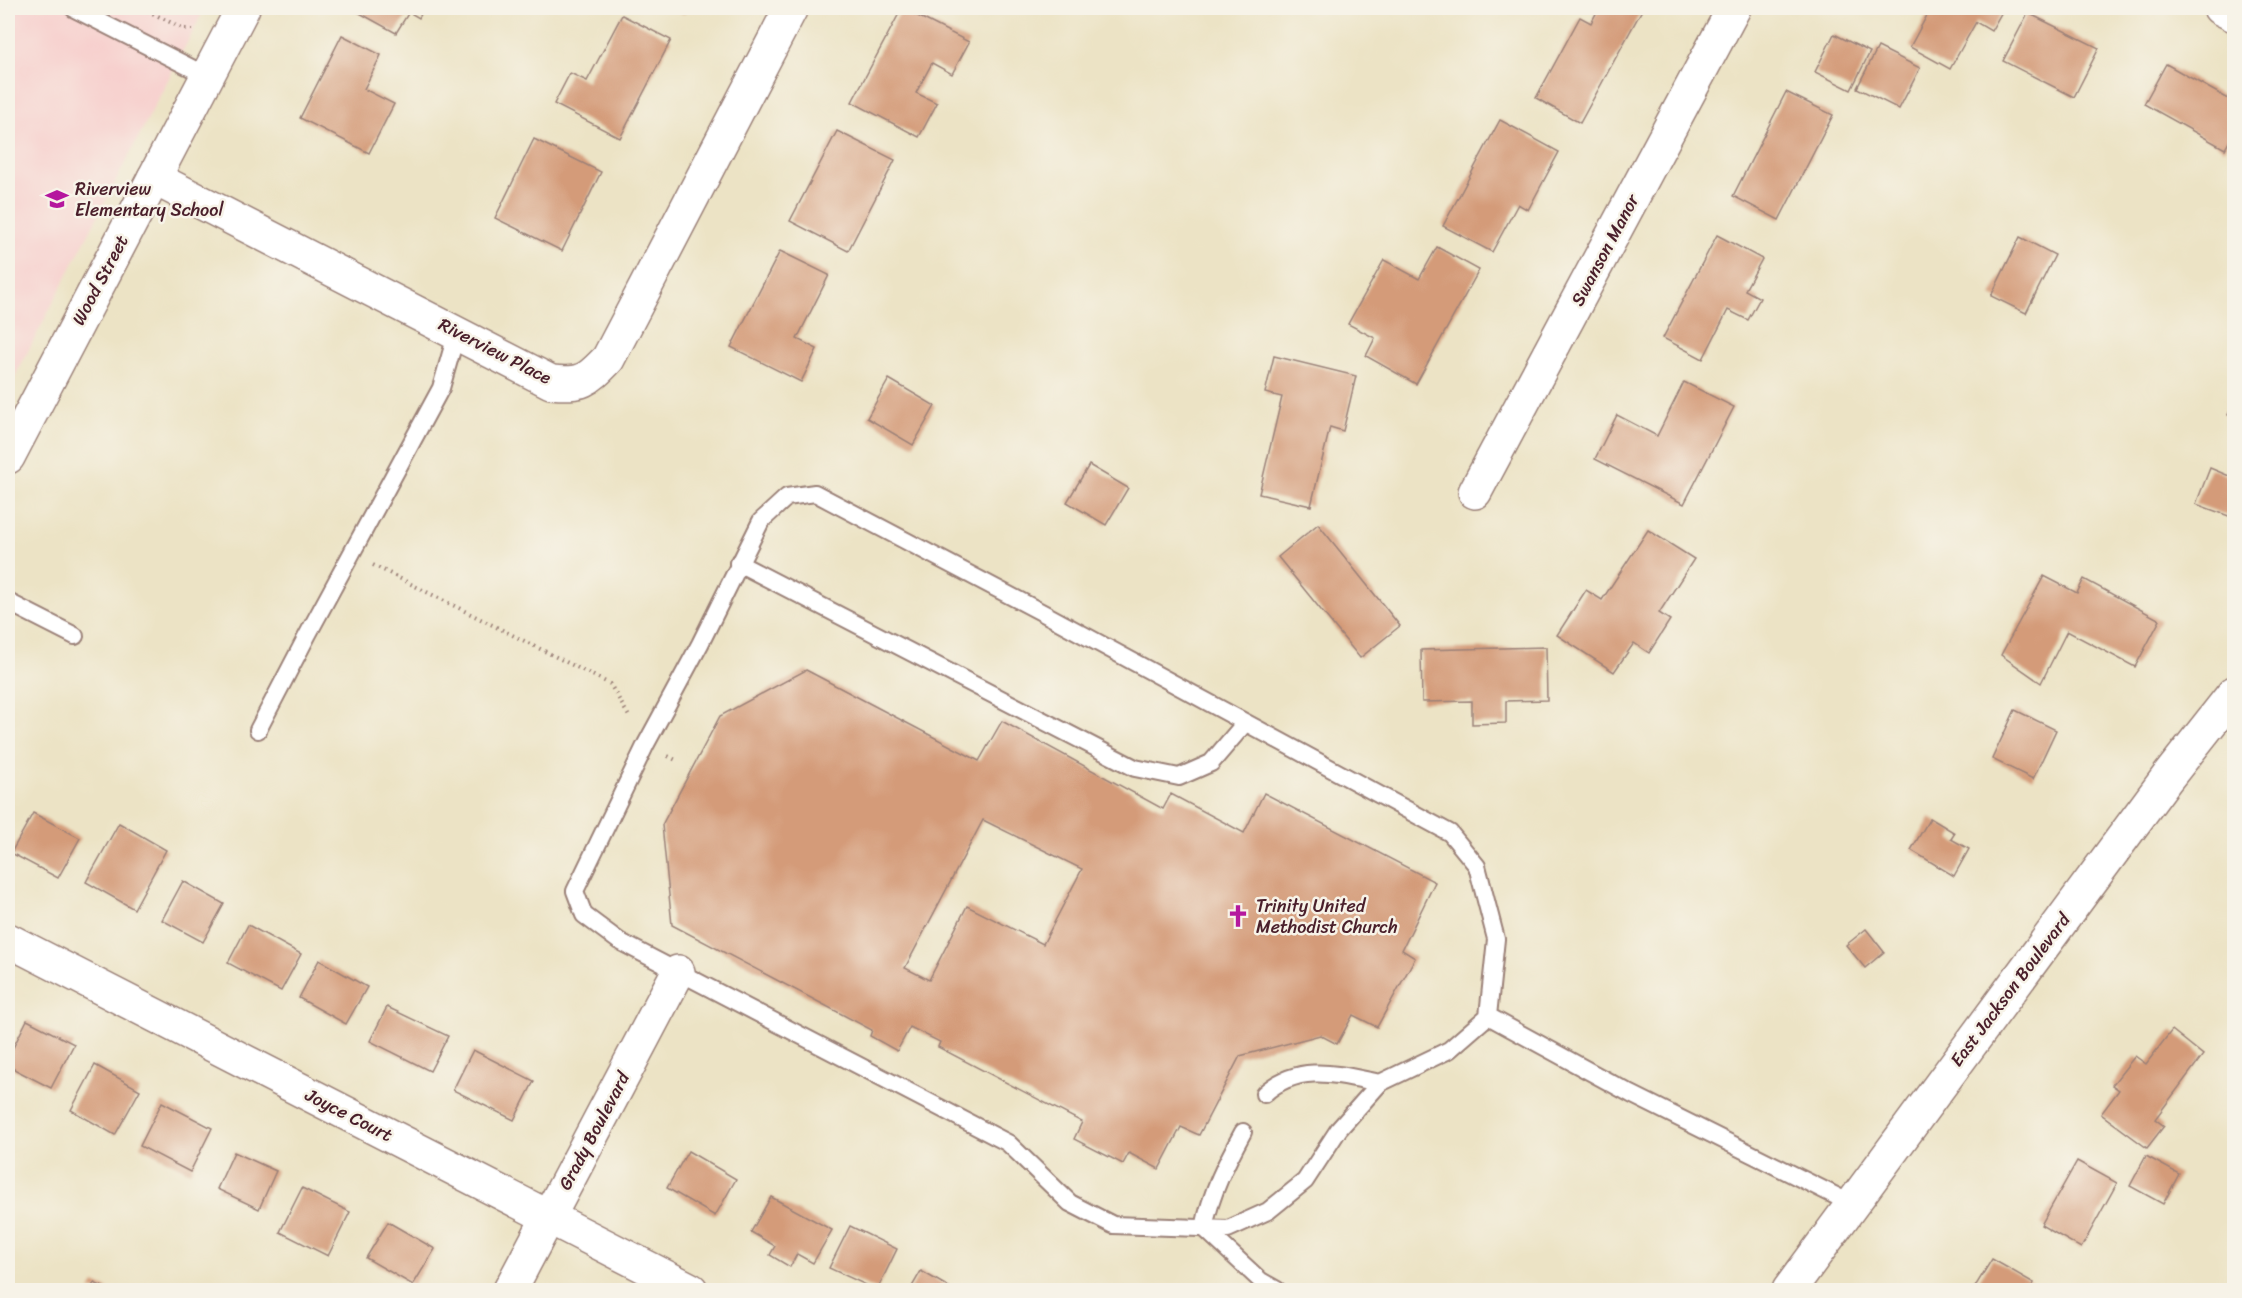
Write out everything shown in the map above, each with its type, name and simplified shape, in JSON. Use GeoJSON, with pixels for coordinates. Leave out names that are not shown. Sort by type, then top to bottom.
{"type":"FeatureCollection","features":[{"type":"Feature","properties":{"kind":"street","name":"Wood Street"},"geometry":{"type":"LineString","coordinates":[[8,457],[243,8]]}},
{"type":"Feature","properties":{"kind":"street","name":"Riverview Place"},"geometry":{"type":"LineString","coordinates":[[154,178],[551,382],[574,384],[594,374],[609,359],[791,8]]}},
{"type":"Feature","properties":{"kind":"street","name":"Swanson Manor"},"geometry":{"type":"LineString","coordinates":[[1475,492],[1734,8]]}},
{"type":"Feature","properties":{"kind":"street"},"geometry":{"type":"LineString","coordinates":[[2220,8],[2235,15]]}},
{"type":"Feature","properties":{"kind":"street","name":"East Jackson Boulevard"},"geometry":{"type":"LineString","coordinates":[[1789,1290],[2160,787],[2235,693]]}},
{"type":"Feature","properties":{"kind":"street","name":"Joyce Court"},"geometry":{"type":"LineString","coordinates":[[8,940],[691,1290]]}},
{"type":"Feature","properties":{"kind":"street","name":"Grady Boulevard"},"geometry":{"type":"LineString","coordinates":[[510,1290],[678,972]]}},
{"type":"Feature","properties":{"kind":"lane"},"geometry":{"type":"LineString","coordinates":[[73,8],[207,76]]}},
{"type":"Feature","properties":{"kind":"lane"},"geometry":{"type":"LineString","coordinates":[[258,730],[441,388],[457,332]]}},
{"type":"Feature","properties":{"kind":"lane"},"geometry":{"type":"LineString","coordinates":[[815,493],[1450,833],[1476,866],[1496,939],[1488,1016],[1449,1050],[1380,1083],[1340,1129],[1305,1180],[1268,1210],[1228,1229],[1113,1226],[1070,1203],[1008,1143],[620,941],[584,915],[575,891],[646,744],[700,644],[738,563],[761,521],[787,496],[815,493]]}},
{"type":"Feature","properties":{"kind":"lane"},"geometry":{"type":"LineString","coordinates":[[738,563],[1135,768],[1179,777],[1211,763],[1245,723]]}},
{"type":"Feature","properties":{"kind":"lane"},"geometry":{"type":"LineString","coordinates":[[8,602],[75,636]]}},
{"type":"Feature","properties":{"kind":"lane"},"geometry":{"type":"LineString","coordinates":[[1488,1016],[1631,1094],[1852,1204]]}},
{"type":"Feature","properties":{"kind":"lane"},"geometry":{"type":"LineString","coordinates":[[1264,1094],[1274,1084],[1298,1074],[1331,1074],[1380,1083]]}},
{"type":"Feature","properties":{"kind":"lane"},"geometry":{"type":"LineString","coordinates":[[1204,1228],[1209,1204],[1225,1164],[1243,1131]]}},
{"type":"Feature","properties":{"kind":"lane"},"geometry":{"type":"LineString","coordinates":[[1204,1228],[1261,1281],[1277,1290]]}},
{"type":"Feature","properties":{"kind":"path"},"geometry":{"type":"LineString","coordinates":[[142,8],[184,29],[199,29]]}},
{"type":"Feature","properties":{"kind":"path"},"geometry":{"type":"LineString","coordinates":[[351,554],[609,684],[646,744],[676,760]]}},
{"type":"Feature","properties":{"kind":"shaded area","name":"Riverview Elementary School"},"geometry":{"type":"Polygon","coordinates":[[[8,8],[205,8],[8,390],[8,8]]]}},
{"type":"Feature","properties":{"kind":"building"},"geometry":{"type":"Polygon","coordinates":[[[358,8],[424,8],[419,18],[409,12],[396,33],[356,11],[358,8]]]}},
{"type":"Feature","properties":{"kind":"building"},"geometry":{"type":"Polygon","coordinates":[[[672,8],[687,8],[684,14],[672,8]]]}},
{"type":"Feature","properties":{"kind":"building"},"geometry":{"type":"Polygon","coordinates":[[[902,8],[969,42],[952,74],[932,63],[916,93],[937,103],[919,137],[852,102],[902,8]]]}},
{"type":"Feature","properties":{"kind":"building"},"geometry":{"type":"Polygon","coordinates":[[[1599,8],[1643,8],[1580,123],[1536,98],[1580,17],[1591,23],[1599,8]]]}},
{"type":"Feature","properties":{"kind":"building"},"geometry":{"type":"Polygon","coordinates":[[[1931,8],[2004,8],[1991,31],[1976,22],[1950,69],[1910,47],[1931,8]]]}},
{"type":"Feature","properties":{"kind":"building"},"geometry":{"type":"Polygon","coordinates":[[[2028,13],[2099,48],[2074,97],[2003,61],[2028,13]]]}},
{"type":"Feature","properties":{"kind":"building"},"geometry":{"type":"Polygon","coordinates":[[[622,15],[671,40],[620,138],[554,104],[570,73],[587,81],[622,15]]]}},
{"type":"Feature","properties":{"kind":"building"},"geometry":{"type":"Polygon","coordinates":[[[1834,34],[1870,52],[1851,90],[1815,72],[1834,34]]]}},
{"type":"Feature","properties":{"kind":"building"},"geometry":{"type":"Polygon","coordinates":[[[342,35],[381,55],[364,89],[394,104],[369,153],[300,118],[342,35]]]}},
{"type":"Feature","properties":{"kind":"building"},"geometry":{"type":"Polygon","coordinates":[[[1878,47],[1920,68],[1899,109],[1857,88],[1878,47]]]}},
{"type":"Feature","properties":{"kind":"building"},"geometry":{"type":"Polygon","coordinates":[[[2166,64],[2234,102],[2234,133],[2225,149],[2144,104],[2166,64]]]}},
{"type":"Feature","properties":{"kind":"building"},"geometry":{"type":"Polygon","coordinates":[[[1786,92],[1833,115],[1779,220],[1733,196],[1786,92]]]}},
{"type":"Feature","properties":{"kind":"building"},"geometry":{"type":"Polygon","coordinates":[[[1500,120],[1559,152],[1528,210],[1518,204],[1492,252],[1443,226],[1500,120]]]}},
{"type":"Feature","properties":{"kind":"building"},"geometry":{"type":"Polygon","coordinates":[[[837,131],[895,160],[848,251],[790,221],[837,131]]]}},
{"type":"Feature","properties":{"kind":"building"},"geometry":{"type":"Polygon","coordinates":[[[534,139],[601,172],[562,251],[495,218],[534,139]]]}},
{"type":"Feature","properties":{"kind":"building"},"geometry":{"type":"Polygon","coordinates":[[[1717,235],[1762,259],[1745,290],[1760,298],[1748,320],[1728,310],[1703,359],[1663,338],[1717,235]]]}},
{"type":"Feature","properties":{"kind":"building"},"geometry":{"type":"Polygon","coordinates":[[[2020,237],[2055,255],[2026,313],[1991,296],[2020,237]]]}},
{"type":"Feature","properties":{"kind":"building"},"geometry":{"type":"Polygon","coordinates":[[[1437,247],[1479,270],[1416,384],[1366,356],[1375,338],[1348,324],[1384,260],[1419,279],[1437,247]]]}},
{"type":"Feature","properties":{"kind":"building"},"geometry":{"type":"Polygon","coordinates":[[[780,251],[829,275],[797,339],[817,349],[801,382],[731,347],[780,251]]]}},
{"type":"Feature","properties":{"kind":"building"},"geometry":{"type":"Polygon","coordinates":[[[1274,356],[1356,376],[1343,431],[1330,427],[1311,506],[1259,494],[1282,397],[1265,393],[1274,356]]]}},
{"type":"Feature","properties":{"kind":"building"},"geometry":{"type":"Polygon","coordinates":[[[889,379],[935,406],[913,445],[867,418],[889,379]]]}},
{"type":"Feature","properties":{"kind":"building"},"geometry":{"type":"Polygon","coordinates":[[[1684,382],[1734,407],[1684,504],[1595,459],[1617,415],[1657,436],[1684,382]]]}},
{"type":"Feature","properties":{"kind":"building"},"geometry":{"type":"Polygon","coordinates":[[[2234,402],[2234,418],[2228,415],[2234,402]]]}},
{"type":"Feature","properties":{"kind":"building"},"geometry":{"type":"Polygon","coordinates":[[[1089,465],[1128,488],[1106,525],[1067,502],[1089,465]]]}},
{"type":"Feature","properties":{"kind":"building"},"geometry":{"type":"Polygon","coordinates":[[[2210,468],[2234,478],[2234,518],[2196,504],[2210,468]]]}},
{"type":"Feature","properties":{"kind":"building"},"geometry":{"type":"Polygon","coordinates":[[[1318,524],[1400,626],[1360,658],[1278,557],[1318,524]]]}},
{"type":"Feature","properties":{"kind":"building"},"geometry":{"type":"Polygon","coordinates":[[[1648,530],[1694,559],[1659,613],[1670,620],[1649,653],[1634,643],[1614,672],[1557,635],[1586,590],[1602,600],[1648,530]]]}},
{"type":"Feature","properties":{"kind":"building"},"geometry":{"type":"Polygon","coordinates":[[[2044,576],[2077,593],[2084,579],[2160,620],[2135,667],[2067,631],[2041,683],[2001,655],[2044,576]]]}},
{"type":"Feature","properties":{"kind":"building"},"geometry":{"type":"Polygon","coordinates":[[[1546,647],[1547,700],[1506,701],[1506,723],[1472,724],[1472,701],[1422,702],[1421,650],[1546,647]]]}},
{"type":"Feature","properties":{"kind":"building","name":"Trinity United Methodist Church"},"geometry":{"type":"Polygon","coordinates":[[[806,670],[979,761],[1002,721],[1163,809],[1171,794],[1244,833],[1264,793],[1435,882],[1402,950],[1415,958],[1377,1027],[1353,1015],[1337,1044],[1320,1035],[1240,1056],[1199,1135],[1181,1127],[1159,1169],[1129,1153],[1123,1164],[1074,1139],[1082,1122],[938,1047],[940,1042],[910,1027],[897,1051],[870,1036],[872,1030],[672,925],[662,825],[720,716],[806,670]],[[983,820],[905,968],[929,980],[967,906],[1043,944],[1082,869],[983,820]]]}},
{"type":"Feature","properties":{"kind":"building"},"geometry":{"type":"Polygon","coordinates":[[[2015,710],[2056,730],[2033,779],[1992,759],[2015,710]]]}},
{"type":"Feature","properties":{"kind":"building"},"geometry":{"type":"Polygon","coordinates":[[[33,813],[80,838],[58,878],[11,853],[33,813]]]}},
{"type":"Feature","properties":{"kind":"building"},"geometry":{"type":"Polygon","coordinates":[[[1930,818],[1955,833],[1951,839],[1969,849],[1954,876],[1911,850],[1930,818]]]}},
{"type":"Feature","properties":{"kind":"building"},"geometry":{"type":"Polygon","coordinates":[[[119,823],[166,850],[134,909],[86,882],[119,823]]]}},
{"type":"Feature","properties":{"kind":"building"},"geometry":{"type":"Polygon","coordinates":[[[183,881],[224,904],[203,942],[162,920],[183,881]]]}},
{"type":"Feature","properties":{"kind":"building"},"geometry":{"type":"Polygon","coordinates":[[[248,925],[301,954],[281,991],[228,963],[248,925]]]}},
{"type":"Feature","properties":{"kind":"building"},"geometry":{"type":"Polygon","coordinates":[[[1866,929],[1884,952],[1865,968],[1846,945],[1866,929]]]}},
{"type":"Feature","properties":{"kind":"building"},"geometry":{"type":"Polygon","coordinates":[[[319,960],[367,987],[346,1024],[299,998],[319,960]]]}},
{"type":"Feature","properties":{"kind":"building"},"geometry":{"type":"Polygon","coordinates":[[[387,1007],[448,1036],[430,1071],[370,1041],[387,1007]]]}},
{"type":"Feature","properties":{"kind":"building"},"geometry":{"type":"Polygon","coordinates":[[[27,1020],[74,1044],[51,1088],[8,1066],[8,1058],[27,1020]]]}},
{"type":"Feature","properties":{"kind":"building"},"geometry":{"type":"Polygon","coordinates":[[[2172,1030],[2203,1055],[2155,1119],[2164,1126],[2147,1148],[2101,1114],[2119,1090],[2112,1085],[2135,1056],[2146,1064],[2172,1030]]]}},
{"type":"Feature","properties":{"kind":"building"},"geometry":{"type":"Polygon","coordinates":[[[473,1050],[534,1081],[514,1120],[453,1090],[473,1050]]]}},
{"type":"Feature","properties":{"kind":"building"},"geometry":{"type":"Polygon","coordinates":[[[95,1065],[140,1090],[115,1135],[71,1110],[95,1065]]]}},
{"type":"Feature","properties":{"kind":"building"},"geometry":{"type":"Polygon","coordinates":[[[162,1102],[212,1128],[190,1172],[140,1146],[162,1102]]]}},
{"type":"Feature","properties":{"kind":"building"},"geometry":{"type":"Polygon","coordinates":[[[688,1151],[736,1179],[715,1216],[667,1188],[688,1151]]]}},
{"type":"Feature","properties":{"kind":"building"},"geometry":{"type":"Polygon","coordinates":[[[234,1152],[276,1171],[259,1209],[217,1189],[234,1152]]]}},
{"type":"Feature","properties":{"kind":"building"},"geometry":{"type":"Polygon","coordinates":[[[2146,1156],[2179,1174],[2163,1204],[2130,1186],[2146,1156]]]}},
{"type":"Feature","properties":{"kind":"building"},"geometry":{"type":"Polygon","coordinates":[[[2077,1161],[2117,1183],[2081,1248],[2041,1225],[2077,1161]]]}},
{"type":"Feature","properties":{"kind":"building"},"geometry":{"type":"Polygon","coordinates":[[[302,1188],[350,1212],[328,1256],[280,1232],[302,1188]]]}},
{"type":"Feature","properties":{"kind":"building"},"geometry":{"type":"Polygon","coordinates":[[[771,1197],[832,1230],[813,1263],[797,1254],[790,1267],[770,1255],[775,1246],[751,1232],[771,1197]]]}},
{"type":"Feature","properties":{"kind":"building"},"geometry":{"type":"Polygon","coordinates":[[[388,1222],[435,1249],[413,1285],[366,1258],[388,1222]]]}},
{"type":"Feature","properties":{"kind":"building"},"geometry":{"type":"Polygon","coordinates":[[[850,1226],[897,1249],[877,1290],[829,1268],[850,1226]]]}},
{"type":"Feature","properties":{"kind":"building"},"geometry":{"type":"Polygon","coordinates":[[[1992,1259],[2034,1283],[2030,1290],[1973,1290],[1992,1259]]]}},
{"type":"Feature","properties":{"kind":"building"},"geometry":{"type":"Polygon","coordinates":[[[921,1271],[954,1290],[910,1290],[921,1271]]]}},
{"type":"Feature","properties":{"kind":"building"},"geometry":{"type":"Polygon","coordinates":[[[94,1283],[110,1290],[90,1290],[94,1283]]]}},
{"type":"Feature","properties":{"kind":"place","name":"Riverview Elementary School"},"geometry":{"type":"Point","coordinates":[57,199]}},
{"type":"Feature","properties":{"kind":"place","name":"Trinity United Methodist Church"},"geometry":{"type":"Point","coordinates":[1238,916]}}]}
